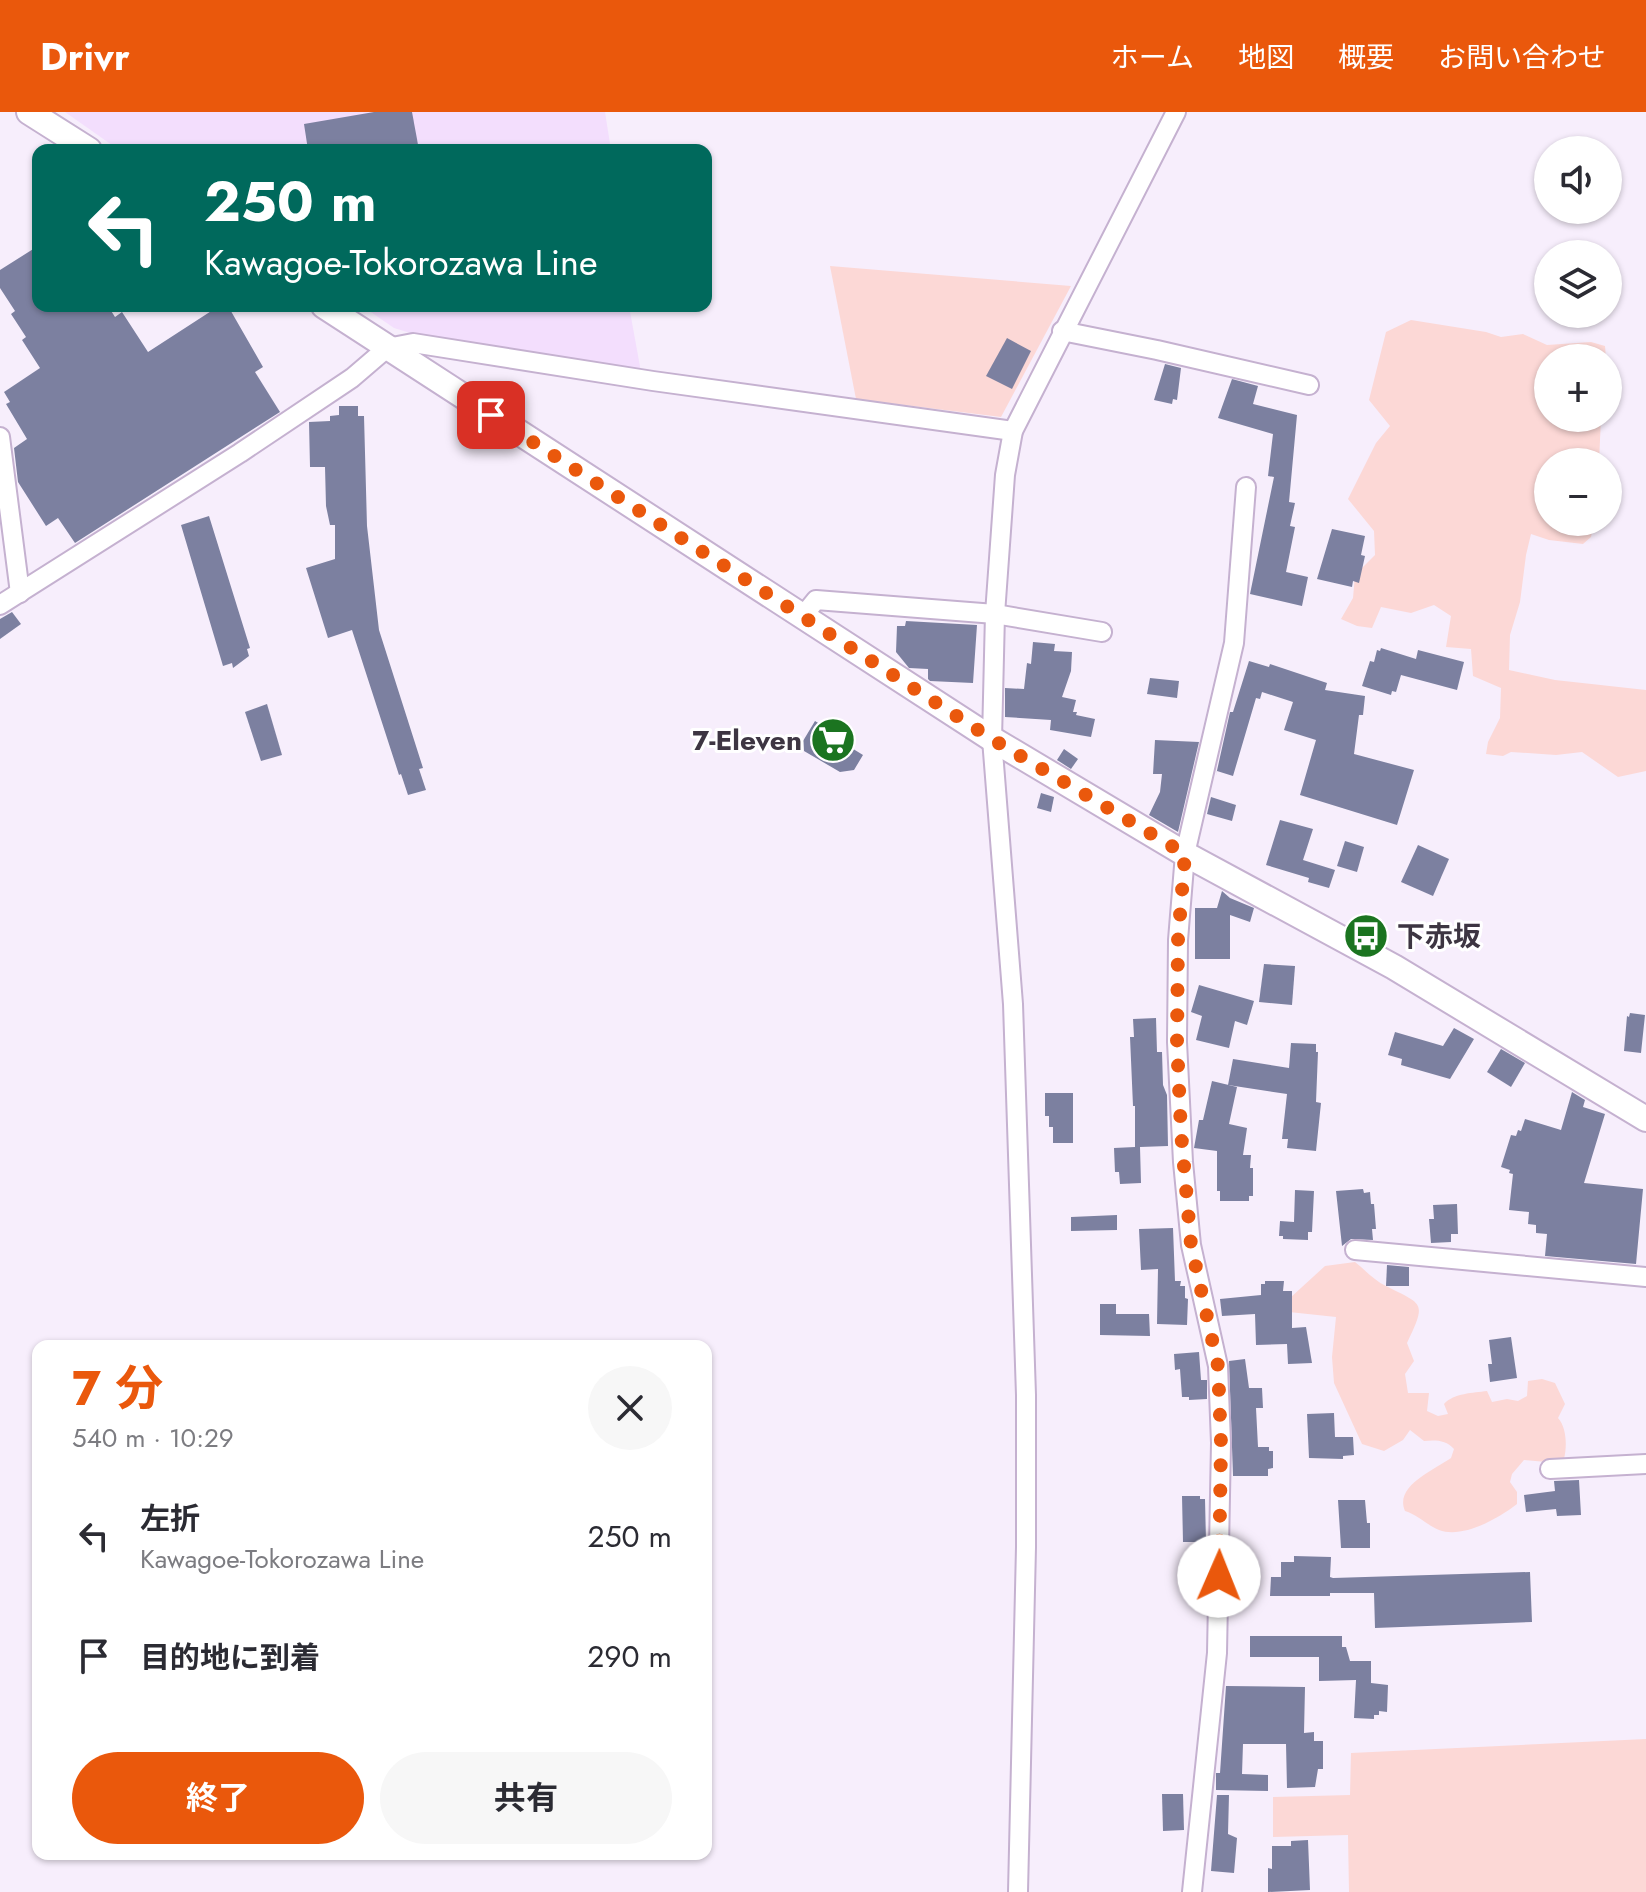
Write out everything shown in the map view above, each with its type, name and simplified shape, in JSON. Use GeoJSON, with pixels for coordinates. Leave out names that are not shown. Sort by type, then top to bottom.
{"type":"FeatureCollection","features":[{"type":"Feature","properties":{"kind":"main road"},"geometry":{"type":"LineString","coordinates":[[29,112],[80,144]]}},
{"type":"Feature","properties":{"kind":"main road"},"geometry":{"type":"LineString","coordinates":[[333,312],[992,739],[1185,854],[1394,967],[1646,1119]]}},
{"type":"Feature","properties":{"kind":"street"},"geometry":{"type":"LineString","coordinates":[[1018,1892],[1026,1547],[1026,1395],[1013,1004],[992,739],[995,614],[1005,475],[1013,431],[1176,112]]}},
{"type":"Feature","properties":{"kind":"street"},"geometry":{"type":"LineString","coordinates":[[1062,331],[1309,385]]}},
{"type":"Feature","properties":{"kind":"street"},"geometry":{"type":"LineString","coordinates":[[0,605],[240,453],[352,378],[387,348],[413,343],[653,381],[1013,431]]}},
{"type":"Feature","properties":{"kind":"street"},"geometry":{"type":"LineString","coordinates":[[0,437],[20,593]]}},
{"type":"Feature","properties":{"kind":"street"},"geometry":{"type":"LineString","coordinates":[[1192,1892],[1217,1653],[1221,1443],[1218,1366],[1191,1245],[1183,1162],[1177,1042],[1178,940],[1185,854],[1234,643],[1246,487]]}},
{"type":"Feature","properties":{"kind":"street"},"geometry":{"type":"LineString","coordinates":[[803,616],[816,600],[995,614],[1102,632]]}},
{"type":"Feature","properties":{"kind":"street"},"geometry":{"type":"LineString","coordinates":[[1355,1250],[1646,1277]]}},
{"type":"Feature","properties":{"kind":"street"},"geometry":{"type":"LineString","coordinates":[[1550,1469],[1646,1464]]}},
{"type":"Feature","properties":{"kind":"shaded area"},"geometry":{"type":"Polygon","coordinates":[[[65,112],[605,112],[610,144],[110,144],[65,112]]]}},
{"type":"Feature","properties":{"kind":"shaded area"},"geometry":{"type":"Polygon","coordinates":[[[830,266],[1071,286],[1001,417],[856,399],[830,266]]]}},
{"type":"Feature","properties":{"kind":"shaded area"},"geometry":{"type":"Polygon","coordinates":[[[371,312],[630,312],[641,372],[430,339],[394,328],[371,312]]]}},
{"type":"Feature","properties":{"kind":"shaded area"},"geometry":{"type":"Polygon","coordinates":[[[1411,320],[1501,337],[1523,334],[1545,344],[1534,344],[1534,432],[1600,432],[1600,448],[1534,448],[1534,535],[1531,534],[1520,602],[1510,635],[1509,670],[1555,680],[1646,690],[1646,771],[1618,777],[1582,752],[1556,755],[1486,754],[1488,742],[1500,718],[1501,688],[1473,676],[1471,649],[1446,647],[1451,616],[1434,605],[1411,613],[1381,607],[1372,628],[1341,619],[1353,598],[1355,575],[1375,555],[1374,531],[1348,499],[1376,443],[1390,426],[1369,400],[1386,332],[1411,320]]]}},
{"type":"Feature","properties":{"kind":"shaded area"},"geometry":{"type":"Polygon","coordinates":[[[1537,536],[1591,536],[1583,544],[1537,536]]]}},
{"type":"Feature","properties":{"kind":"shaded area"},"geometry":{"type":"Polygon","coordinates":[[[1355,1262],[1378,1281],[1418,1306],[1417,1319],[1407,1343],[1414,1361],[1405,1374],[1408,1393],[1429,1393],[1427,1411],[1438,1416],[1448,1414],[1444,1404],[1448,1400],[1487,1391],[1492,1402],[1507,1399],[1518,1401],[1527,1396],[1528,1381],[1542,1379],[1555,1383],[1565,1404],[1558,1418],[1566,1438],[1564,1459],[1558,1463],[1524,1460],[1512,1474],[1510,1482],[1517,1492],[1517,1504],[1491,1521],[1459,1532],[1449,1532],[1439,1530],[1405,1511],[1403,1502],[1410,1486],[1451,1458],[1454,1449],[1440,1441],[1424,1441],[1410,1430],[1403,1440],[1384,1451],[1362,1444],[1334,1383],[1332,1357],[1336,1317],[1289,1312],[1290,1298],[1325,1266],[1355,1262]]]}},
{"type":"Feature","properties":{"kind":"shaded area"},"geometry":{"type":"Polygon","coordinates":[[[1646,1739],[1646,1892],[1349,1892],[1348,1835],[1273,1837],[1273,1797],[1350,1795],[1351,1753],[1646,1739]]]}},
{"type":"Feature","properties":{"kind":"building"},"geometry":{"type":"Polygon","coordinates":[[[374,112],[412,112],[418,144],[307,144],[304,124],[374,112]]]}},
{"type":"Feature","properties":{"kind":"building"},"geometry":{"type":"Polygon","coordinates":[[[32,250],[32,312],[112,312],[115,317],[122,312],[148,352],[210,312],[231,312],[263,367],[255,372],[280,412],[75,543],[58,518],[46,526],[18,482],[14,448],[27,439],[6,404],[10,402],[4,392],[40,368],[22,340],[26,337],[11,314],[15,311],[0,288],[0,270],[32,250]]]}},
{"type":"Feature","properties":{"kind":"building"},"geometry":{"type":"Polygon","coordinates":[[[1007,338],[1031,351],[1012,389],[986,376],[1007,338]]]}},
{"type":"Feature","properties":{"kind":"building"},"geometry":{"type":"Polygon","coordinates":[[[1165,364],[1181,368],[1177,400],[1173,399],[1172,404],[1154,400],[1165,364]]]}},
{"type":"Feature","properties":{"kind":"building"},"geometry":{"type":"Polygon","coordinates":[[[1232,379],[1258,386],[1253,404],[1297,415],[1289,502],[1295,503],[1290,526],[1295,527],[1286,572],[1308,577],[1302,606],[1250,594],[1274,477],[1268,476],[1273,434],[1218,418],[1232,379]]]}},
{"type":"Feature","properties":{"kind":"building"},"geometry":{"type":"Polygon","coordinates":[[[339,406],[358,406],[358,416],[364,416],[367,526],[379,630],[423,768],[419,769],[426,790],[408,795],[352,630],[328,638],[306,568],[335,559],[335,525],[330,525],[326,506],[325,467],[310,467],[309,422],[330,421],[330,416],[339,415],[339,406]]]}},
{"type":"Feature","properties":{"kind":"building"},"geometry":{"type":"Polygon","coordinates":[[[209,516],[250,648],[247,649],[249,656],[233,668],[232,663],[223,666],[181,525],[209,516]]]}},
{"type":"Feature","properties":{"kind":"building"},"geometry":{"type":"Polygon","coordinates":[[[1332,529],[1365,536],[1361,555],[1365,556],[1359,583],[1353,581],[1352,587],[1317,579],[1332,529]]]}},
{"type":"Feature","properties":{"kind":"building"},"geometry":{"type":"Polygon","coordinates":[[[12,612],[21,624],[0,639],[0,619],[12,612]]]}},
{"type":"Feature","properties":{"kind":"building"},"geometry":{"type":"Polygon","coordinates":[[[906,621],[977,625],[973,683],[930,681],[928,669],[909,668],[896,652],[897,626],[905,626],[906,621]]]}},
{"type":"Feature","properties":{"kind":"building"},"geometry":{"type":"Polygon","coordinates":[[[1033,642],[1055,644],[1054,651],[1072,652],[1071,671],[1062,697],[1076,700],[1073,712],[1077,712],[1076,715],[1095,719],[1091,737],[1050,730],[1051,720],[1005,717],[1005,688],[1024,689],[1033,642]]]}},
{"type":"Feature","properties":{"kind":"building"},"geometry":{"type":"Polygon","coordinates":[[[1381,648],[1416,659],[1418,650],[1464,662],[1457,690],[1401,675],[1396,692],[1392,691],[1391,695],[1362,686],[1370,661],[1374,662],[1377,650],[1381,648]]]}},
{"type":"Feature","properties":{"kind":"building"},"geometry":{"type":"Polygon","coordinates":[[[1249,661],[1269,667],[1270,664],[1327,683],[1325,690],[1365,696],[1354,754],[1414,770],[1397,825],[1300,795],[1316,740],[1284,730],[1293,702],[1262,692],[1260,699],[1256,698],[1233,776],[1217,771],[1216,775],[1230,712],[1233,712],[1249,661]]]}},
{"type":"Feature","properties":{"kind":"building"},"geometry":{"type":"Polygon","coordinates":[[[1150,678],[1179,681],[1177,698],[1147,694],[1150,678]]]}},
{"type":"Feature","properties":{"kind":"building"},"geometry":{"type":"Polygon","coordinates":[[[267,704],[282,755],[261,761],[245,712],[267,704]]]}},
{"type":"Feature","properties":{"kind":"building"},"geometry":{"type":"Polygon","coordinates":[[[815,721],[852,744],[850,747],[863,755],[854,770],[840,772],[804,751],[803,741],[815,721]]]}},
{"type":"Feature","properties":{"kind":"building"},"geometry":{"type":"Polygon","coordinates":[[[1155,740],[1199,742],[1178,832],[1149,815],[1160,792],[1162,774],[1153,774],[1155,740]]]}},
{"type":"Feature","properties":{"kind":"building"},"geometry":{"type":"Polygon","coordinates":[[[1064,749],[1078,759],[1071,769],[1057,760],[1064,749]]]}},
{"type":"Feature","properties":{"kind":"building"},"geometry":{"type":"Polygon","coordinates":[[[1041,793],[1054,797],[1051,812],[1037,808],[1041,793]]]}},
{"type":"Feature","properties":{"kind":"building"},"geometry":{"type":"Polygon","coordinates":[[[1211,797],[1236,805],[1232,821],[1207,814],[1211,797]]]}},
{"type":"Feature","properties":{"kind":"building"},"geometry":{"type":"Polygon","coordinates":[[[1280,820],[1313,829],[1303,860],[1335,870],[1329,888],[1308,882],[1309,878],[1266,865],[1280,820]]]}},
{"type":"Feature","properties":{"kind":"building"},"geometry":{"type":"Polygon","coordinates":[[[1345,841],[1364,847],[1357,872],[1337,866],[1345,841]]]}},
{"type":"Feature","properties":{"kind":"building"},"geometry":{"type":"Polygon","coordinates":[[[1418,845],[1449,859],[1433,896],[1401,882],[1418,845]]]}},
{"type":"Feature","properties":{"kind":"building"},"geometry":{"type":"Polygon","coordinates":[[[1222,891],[1230,898],[1254,908],[1250,922],[1230,915],[1230,959],[1195,959],[1195,908],[1217,908],[1222,891]]]}},
{"type":"Feature","properties":{"kind":"building"},"geometry":{"type":"Polygon","coordinates":[[[1264,964],[1295,966],[1292,1005],[1259,1002],[1264,964]]]}},
{"type":"Feature","properties":{"kind":"building"},"geometry":{"type":"Polygon","coordinates":[[[1199,985],[1254,1001],[1247,1025],[1235,1021],[1229,1048],[1196,1040],[1202,1016],[1191,1012],[1199,985]]]}},
{"type":"Feature","properties":{"kind":"building"},"geometry":{"type":"Polygon","coordinates":[[[1630,1013],[1645,1015],[1641,1053],[1624,1051],[1627,1016],[1630,1013]]]}},
{"type":"Feature","properties":{"kind":"building"},"geometry":{"type":"Polygon","coordinates":[[[1156,1018],[1157,1052],[1162,1052],[1163,1085],[1167,1095],[1168,1146],[1140,1147],[1141,1183],[1120,1184],[1119,1172],[1115,1172],[1114,1148],[1135,1147],[1130,1037],[1134,1037],[1133,1019],[1156,1018]]]}},
{"type":"Feature","properties":{"kind":"building"},"geometry":{"type":"Polygon","coordinates":[[[1454,1028],[1474,1039],[1450,1079],[1401,1065],[1402,1059],[1388,1055],[1395,1032],[1443,1046],[1454,1028]]]}},
{"type":"Feature","properties":{"kind":"building"},"geometry":{"type":"Polygon","coordinates":[[[1291,1043],[1316,1044],[1318,1052],[1316,1102],[1321,1103],[1316,1151],[1287,1148],[1288,1139],[1282,1139],[1287,1094],[1228,1085],[1233,1059],[1289,1068],[1291,1043]]]}},
{"type":"Feature","properties":{"kind":"building"},"geometry":{"type":"Polygon","coordinates":[[[1501,1049],[1525,1063],[1511,1087],[1487,1072],[1501,1049]]]}},
{"type":"Feature","properties":{"kind":"building"},"geometry":{"type":"Polygon","coordinates":[[[1212,1081],[1237,1087],[1229,1124],[1247,1128],[1243,1155],[1251,1155],[1250,1168],[1253,1168],[1253,1196],[1249,1196],[1249,1201],[1220,1201],[1217,1151],[1194,1148],[1199,1120],[1203,1120],[1212,1081]]]}},
{"type":"Feature","properties":{"kind":"building"},"geometry":{"type":"Polygon","coordinates":[[[1572,1092],[1585,1100],[1583,1107],[1605,1114],[1584,1183],[1643,1189],[1636,1264],[1545,1256],[1547,1234],[1536,1233],[1536,1225],[1528,1224],[1529,1212],[1509,1210],[1513,1174],[1501,1167],[1511,1135],[1516,1136],[1518,1130],[1521,1131],[1525,1119],[1561,1130],[1572,1092]]]}},
{"type":"Feature","properties":{"kind":"building"},"geometry":{"type":"Polygon","coordinates":[[[1045,1093],[1073,1093],[1073,1143],[1053,1143],[1053,1127],[1049,1127],[1049,1116],[1045,1116],[1045,1093]]]}},
{"type":"Feature","properties":{"kind":"building"},"geometry":{"type":"Polygon","coordinates":[[[1363,1189],[1364,1193],[1370,1192],[1371,1204],[1374,1204],[1376,1229],[1372,1229],[1373,1240],[1351,1239],[1342,1246],[1336,1191],[1363,1189]]]}},
{"type":"Feature","properties":{"kind":"building"},"geometry":{"type":"Polygon","coordinates":[[[1295,1190],[1314,1191],[1312,1232],[1308,1232],[1308,1240],[1283,1239],[1279,1236],[1280,1221],[1294,1222],[1295,1190]]]}},
{"type":"Feature","properties":{"kind":"building"},"geometry":{"type":"Polygon","coordinates":[[[1457,1204],[1458,1234],[1451,1234],[1451,1242],[1431,1243],[1429,1219],[1434,1219],[1433,1205],[1457,1204]]]}},
{"type":"Feature","properties":{"kind":"building"},"geometry":{"type":"Polygon","coordinates":[[[1117,1215],[1117,1230],[1071,1231],[1071,1217],[1117,1215]]]}},
{"type":"Feature","properties":{"kind":"building"},"geometry":{"type":"Polygon","coordinates":[[[1173,1228],[1175,1281],[1181,1281],[1180,1286],[1185,1286],[1187,1325],[1157,1324],[1158,1269],[1141,1270],[1139,1229],[1173,1228]]]}},
{"type":"Feature","properties":{"kind":"building"},"geometry":{"type":"Polygon","coordinates":[[[1387,1265],[1409,1267],[1409,1286],[1386,1286],[1387,1265]]]}},
{"type":"Feature","properties":{"kind":"building"},"geometry":{"type":"Polygon","coordinates":[[[1265,1281],[1284,1281],[1283,1291],[1292,1291],[1292,1328],[1306,1327],[1312,1363],[1288,1364],[1287,1344],[1256,1345],[1255,1314],[1222,1316],[1220,1299],[1261,1295],[1261,1284],[1265,1281]]]}},
{"type":"Feature","properties":{"kind":"building"},"geometry":{"type":"Polygon","coordinates":[[[1100,1304],[1116,1304],[1116,1314],[1149,1314],[1150,1336],[1100,1335],[1100,1304]]]}},
{"type":"Feature","properties":{"kind":"building"},"geometry":{"type":"Polygon","coordinates":[[[1511,1337],[1517,1378],[1490,1382],[1488,1364],[1492,1364],[1489,1340],[1511,1337]]]}},
{"type":"Feature","properties":{"kind":"building"},"geometry":{"type":"Polygon","coordinates":[[[1199,1352],[1201,1380],[1207,1380],[1207,1399],[1189,1400],[1189,1397],[1182,1397],[1180,1369],[1175,1370],[1174,1354],[1199,1352]]]}},
{"type":"Feature","properties":{"kind":"building"},"geometry":{"type":"Polygon","coordinates":[[[1245,1359],[1249,1388],[1262,1388],[1263,1408],[1256,1408],[1258,1447],[1269,1447],[1269,1451],[1273,1451],[1273,1468],[1268,1469],[1268,1476],[1233,1476],[1229,1361],[1245,1359]]]}},
{"type":"Feature","properties":{"kind":"building"},"geometry":{"type":"Polygon","coordinates":[[[1334,1413],[1335,1437],[1353,1437],[1354,1455],[1343,1456],[1343,1459],[1309,1458],[1307,1414],[1334,1413]]]}},
{"type":"Feature","properties":{"kind":"building"},"geometry":{"type":"Polygon","coordinates":[[[1579,1480],[1581,1515],[1557,1516],[1556,1509],[1526,1512],[1524,1495],[1555,1491],[1554,1481],[1579,1480]]]}},
{"type":"Feature","properties":{"kind":"building"},"geometry":{"type":"Polygon","coordinates":[[[1182,1496],[1205,1499],[1206,1542],[1183,1542],[1182,1496]]]}},
{"type":"Feature","properties":{"kind":"building"},"geometry":{"type":"Polygon","coordinates":[[[1338,1500],[1365,1500],[1367,1523],[1370,1523],[1370,1548],[1341,1548],[1338,1500]]]}},
{"type":"Feature","properties":{"kind":"building"},"geometry":{"type":"Polygon","coordinates":[[[1294,1556],[1331,1557],[1330,1577],[1333,1578],[1530,1572],[1532,1622],[1375,1628],[1374,1593],[1270,1596],[1271,1577],[1281,1577],[1281,1562],[1294,1562],[1294,1556]]]}},
{"type":"Feature","properties":{"kind":"building"},"geometry":{"type":"Polygon","coordinates":[[[1250,1636],[1342,1636],[1342,1647],[1346,1647],[1350,1661],[1371,1661],[1371,1683],[1388,1685],[1387,1712],[1379,1711],[1374,1719],[1354,1718],[1356,1680],[1319,1681],[1319,1657],[1250,1657],[1250,1636]]]}},
{"type":"Feature","properties":{"kind":"building"},"geometry":{"type":"Polygon","coordinates":[[[1226,1686],[1305,1687],[1304,1733],[1314,1732],[1314,1741],[1323,1741],[1323,1769],[1318,1769],[1315,1787],[1287,1788],[1286,1744],[1243,1744],[1242,1774],[1268,1775],[1268,1791],[1216,1790],[1226,1686]]]}},
{"type":"Feature","properties":{"kind":"building"},"geometry":{"type":"Polygon","coordinates":[[[1162,1794],[1183,1794],[1184,1830],[1163,1831],[1162,1794]]]}},
{"type":"Feature","properties":{"kind":"building"},"geometry":{"type":"Polygon","coordinates":[[[1217,1795],[1229,1795],[1228,1834],[1237,1838],[1234,1873],[1211,1871],[1217,1795]]]}},
{"type":"Feature","properties":{"kind":"building"},"geometry":{"type":"Polygon","coordinates":[[[1308,1840],[1310,1890],[1268,1892],[1272,1846],[1291,1846],[1291,1841],[1308,1840]]]}},
{"type":"Feature","properties":{"kind":"place","name":"7-Eleven"},"geometry":{"type":"Point","coordinates":[833,740]}},
{"type":"Feature","properties":{"kind":"place","name":"下赤坂"},"geometry":{"type":"Point","coordinates":[1366,936]}},
{"type":"Feature","properties":{"kind":"route"},"geometry":{"type":"LineString","coordinates":[[491,415],[992,739],[1185,854],[1178,940],[1177,1042],[1181,1132],[1191,1245],[1218,1366],[1221,1443],[1219,1576]]}}]}
